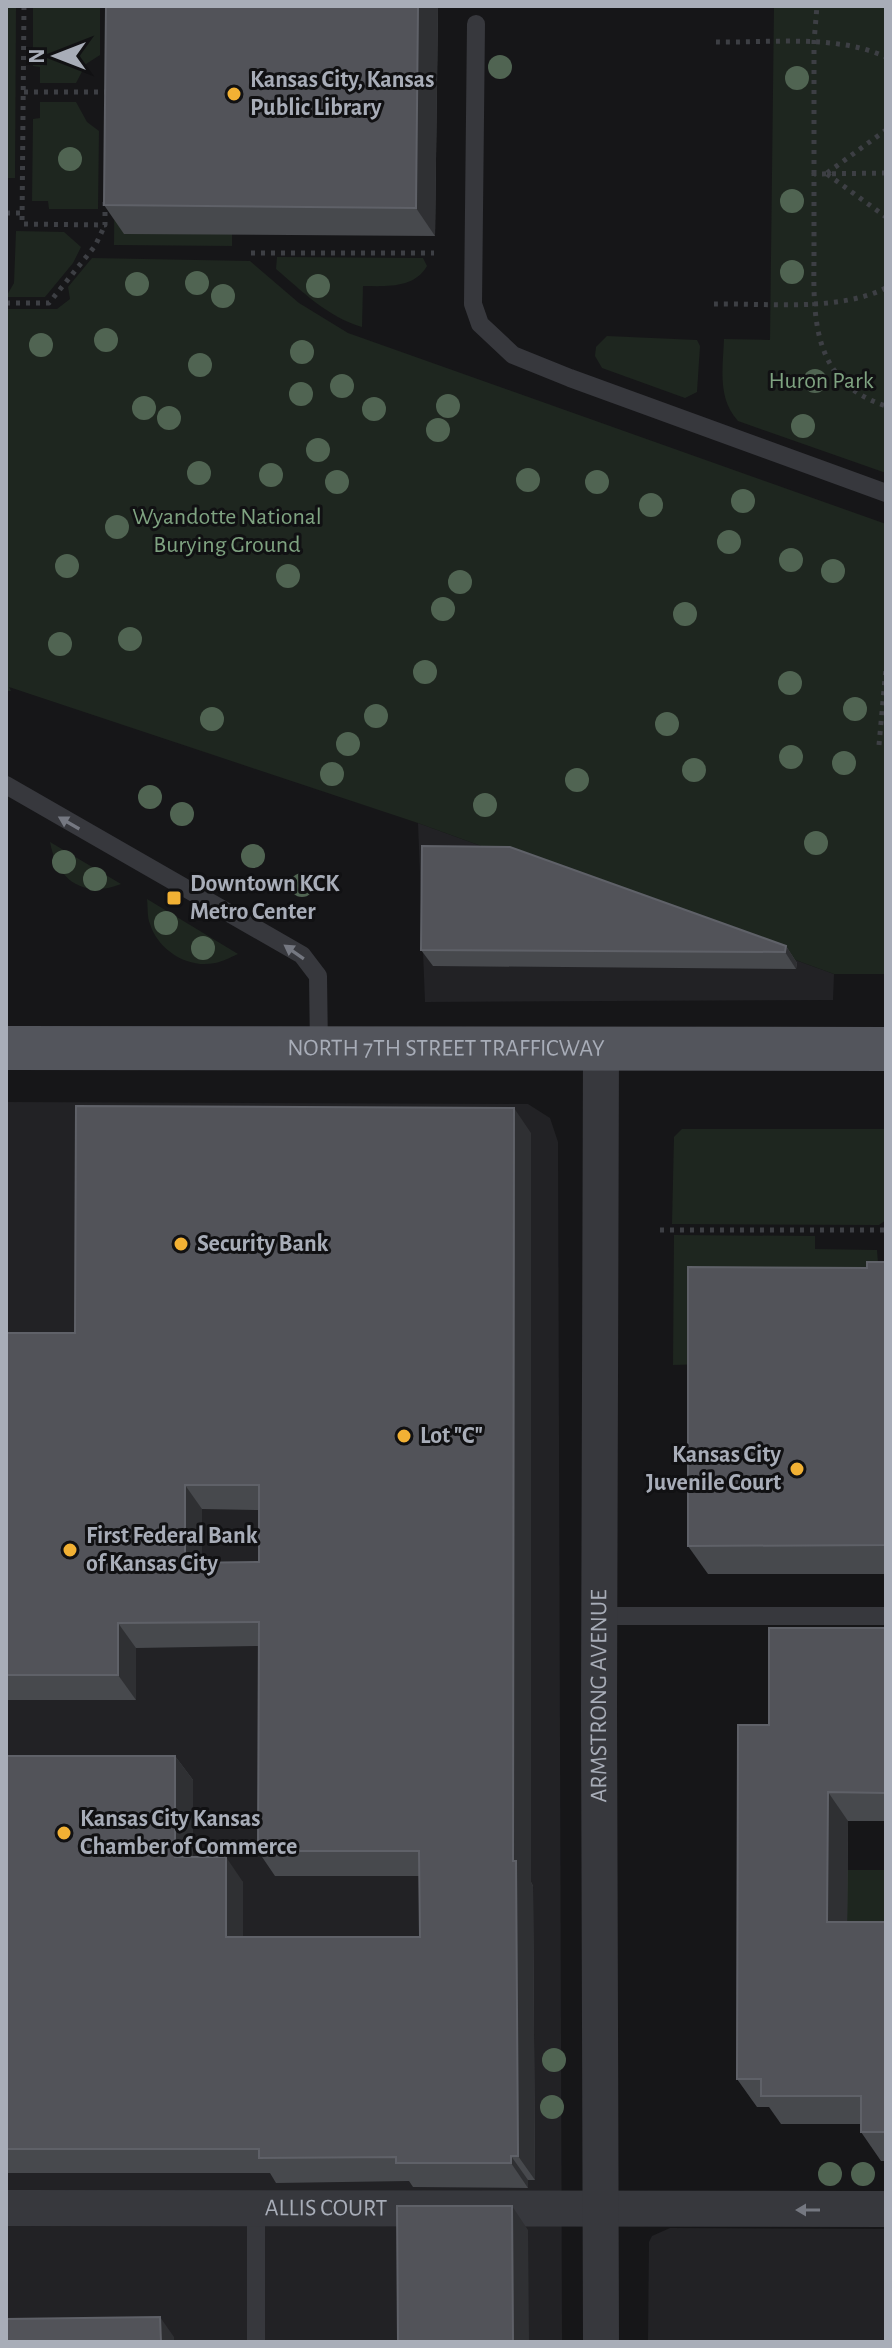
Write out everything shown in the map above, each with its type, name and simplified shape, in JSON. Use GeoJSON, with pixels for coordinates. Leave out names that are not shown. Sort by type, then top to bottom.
{"type":"FeatureCollection","features":[{"type":"Feature","properties":{"kind":"main road","name":"NORTH 7TH STREET TRAFFICWAY"},"geometry":{"type":"LineString","coordinates":[[6,1048],[886,1049]]}},
{"type":"Feature","properties":{"kind":"street","name":"ARMSTRONG AVENUE"},"geometry":{"type":"LineString","coordinates":[[601,1049],[601,2342]]}},
{"type":"Feature","properties":{"kind":"street","name":"ALLIS COURT"},"geometry":{"type":"LineString","coordinates":[[6,2208],[886,2209]]}},
{"type":"Feature","properties":{"kind":"lane"},"geometry":{"type":"LineString","coordinates":[[476,24],[473,304],[480,324],[513,355],[527,361],[886,493]]}},
{"type":"Feature","properties":{"kind":"lane"},"geometry":{"type":"LineString","coordinates":[[6,785],[302,955],[318,976],[319,1048]]}},
{"type":"Feature","properties":{"kind":"lane"},"geometry":{"type":"LineString","coordinates":[[600,1616],[886,1616]]}},
{"type":"Feature","properties":{"kind":"lane"},"geometry":{"type":"LineString","coordinates":[[256,2209],[256,2342]]}},
{"type":"Feature","properties":{"kind":"path"},"geometry":{"type":"LineString","coordinates":[[24,6],[22,224],[105,225]]}},
{"type":"Feature","properties":{"kind":"path"},"geometry":{"type":"LineString","coordinates":[[817,6],[814,42],[816,331],[832,366],[847,385],[886,406]]}},
{"type":"Feature","properties":{"kind":"path"},"geometry":{"type":"LineString","coordinates":[[716,42],[814,42],[851,46],[886,57]]}},
{"type":"Feature","properties":{"kind":"path"},"geometry":{"type":"LineString","coordinates":[[106,79],[106,106]]}},
{"type":"Feature","properties":{"kind":"path"},"geometry":{"type":"LineString","coordinates":[[24,92],[106,92]]}},
{"type":"Feature","properties":{"kind":"path"},"geometry":{"type":"LineString","coordinates":[[826,173],[886,130]]}},
{"type":"Feature","properties":{"kind":"path"},"geometry":{"type":"LineString","coordinates":[[826,173],[886,217]]}},
{"type":"Feature","properties":{"kind":"path"},"geometry":{"type":"LineString","coordinates":[[814,174],[886,173]]}},
{"type":"Feature","properties":{"kind":"path"},"geometry":{"type":"LineString","coordinates":[[6,303],[49,303],[95,246],[105,225],[105,195]]}},
{"type":"Feature","properties":{"kind":"path"},"geometry":{"type":"LineString","coordinates":[[6,213],[22,213]]}},
{"type":"Feature","properties":{"kind":"path"},"geometry":{"type":"LineString","coordinates":[[251,253],[434,253]]}},
{"type":"Feature","properties":{"kind":"path"},"geometry":{"type":"LineString","coordinates":[[714,304],[814,303],[856,299],[886,288]]}},
{"type":"Feature","properties":{"kind":"path"},"geometry":{"type":"LineString","coordinates":[[879,745],[886,668]]}},
{"type":"Feature","properties":{"kind":"path"},"geometry":{"type":"LineString","coordinates":[[660,1230],[886,1230]]}},
{"type":"Feature","properties":{"kind":"shaded area"},"geometry":{"type":"Polygon","coordinates":[[[418,823],[834,974],[833,1000],[425,1002],[418,823]]]}},
{"type":"Feature","properties":{"kind":"shaded area"},"geometry":{"type":"Polygon","coordinates":[[[6,1102],[528,1104],[550,1118],[558,1142],[562,2342],[6,2342],[6,1102]]]}},
{"type":"Feature","properties":{"kind":"shaded area"},"geometry":{"type":"Polygon","coordinates":[[[670,2228],[886,2229],[886,2342],[648,2342],[649,2242],[652,2236],[670,2228]]]}},
{"type":"Feature","properties":{"kind":"green space"},"geometry":{"type":"Polygon","coordinates":[[[6,6],[16,6],[15,178],[6,178],[6,6]]]}},
{"type":"Feature","properties":{"kind":"green space"},"geometry":{"type":"Polygon","coordinates":[[[33,6],[100,6],[100,55],[86,64],[76,83],[40,83],[40,67],[33,66],[33,6]]]}},
{"type":"Feature","properties":{"kind":"green space","name":"Huron Park"},"geometry":{"type":"Polygon","coordinates":[[[774,6],[886,6],[886,473],[738,421],[724,393],[724,339],[770,340],[774,6]]]}},
{"type":"Feature","properties":{"kind":"green space"},"geometry":{"type":"Polygon","coordinates":[[[40,102],[76,102],[87,122],[99,131],[98,209],[49,209],[48,201],[32,201],[33,119],[40,118],[40,102]]]}},
{"type":"Feature","properties":{"kind":"green space"},"geometry":{"type":"Polygon","coordinates":[[[115,131],[232,234],[232,246],[114,245],[115,131]]]}},
{"type":"Feature","properties":{"kind":"green space"},"geometry":{"type":"Polygon","coordinates":[[[16,231],[64,232],[81,247],[73,263],[45,297],[6,297],[14,283],[16,231]]]}},
{"type":"Feature","properties":{"kind":"green space"},"geometry":{"type":"Polygon","coordinates":[[[277,257],[423,258],[427,266],[415,279],[407,282],[363,286],[362,327],[338,317],[306,295],[276,269],[277,257]]]}},
{"type":"Feature","properties":{"kind":"green space","name":"Wyandotte National Burying Ground"},"geometry":{"type":"Polygon","coordinates":[[[92,258],[250,261],[299,303],[348,333],[886,524],[886,974],[834,974],[418,823],[9,687],[11,691],[6,691],[6,309],[57,309],[70,299],[68,287],[92,258]]]}},
{"type":"Feature","properties":{"kind":"green space"},"geometry":{"type":"Polygon","coordinates":[[[607,336],[697,340],[700,346],[697,392],[685,398],[602,368],[595,356],[596,347],[607,336]]]}},
{"type":"Feature","properties":{"kind":"green space"},"geometry":{"type":"Polygon","coordinates":[[[50,842],[121,884],[95,889],[74,883],[59,867],[50,842]]]}},
{"type":"Feature","properties":{"kind":"green space"},"geometry":{"type":"Polygon","coordinates":[[[147,899],[238,954],[221,962],[205,964],[175,956],[154,933],[148,918],[147,899]]]}},
{"type":"Feature","properties":{"kind":"green space"},"geometry":{"type":"Polygon","coordinates":[[[682,1129],[886,1129],[886,1220],[879,1225],[672,1224],[674,1137],[682,1129]]]}},
{"type":"Feature","properties":{"kind":"green space"},"geometry":{"type":"Polygon","coordinates":[[[674,1235],[815,1236],[815,1249],[877,1250],[879,1275],[708,1364],[673,1365],[674,1235]]]}},
{"type":"Feature","properties":{"kind":"green space"},"geometry":{"type":"Polygon","coordinates":[[[847,1870],[886,1870],[886,1951],[847,1951],[847,1870]]]}},
{"type":"Feature","properties":{"kind":"building"},"geometry":{"type":"Polygon","coordinates":[[[106,6],[418,6],[416,208],[104,205],[106,6]]]}},
{"type":"Feature","properties":{"kind":"building"},"geometry":{"type":"Polygon","coordinates":[[[422,846],[510,847],[786,946],[785,952],[421,950],[422,846]]]}},
{"type":"Feature","properties":{"kind":"building"},"geometry":{"type":"Polygon","coordinates":[[[76,1106],[514,1108],[513,1861],[516,1861],[518,2156],[511,2156],[511,2163],[396,2163],[396,2157],[259,2158],[259,2149],[6,2149],[6,1756],[175,1756],[175,1857],[226,1857],[226,1937],[420,1937],[419,1851],[258,1851],[259,1622],[118,1623],[118,1675],[6,1675],[6,1333],[75,1333],[76,1106]],[[185,1485],[185,1563],[259,1562],[259,1485],[185,1485]]]}},
{"type":"Feature","properties":{"kind":"building","name":"Kansas City Juvenile Court"},"geometry":{"type":"Polygon","coordinates":[[[867,1262],[886,1262],[886,1545],[688,1546],[688,1267],[867,1268],[867,1262]]]}},
{"type":"Feature","properties":{"kind":"building"},"geometry":{"type":"Polygon","coordinates":[[[769,1628],[886,1628],[886,1793],[828,1792],[827,1922],[886,1922],[886,2132],[861,2132],[861,2096],[761,2096],[761,2079],[737,2079],[738,1725],[769,1725],[769,1628]]]}},
{"type":"Feature","properties":{"kind":"building"},"geometry":{"type":"Polygon","coordinates":[[[397,2206],[512,2206],[513,2342],[398,2342],[397,2206]]]}},
{"type":"Feature","properties":{"kind":"building"},"geometry":{"type":"Polygon","coordinates":[[[160,2317],[161,2342],[6,2342],[6,2319],[160,2317]]]}},
{"type":"Feature","properties":{"kind":"place","name":"Kansas City, Kansas Public Library"},"geometry":{"type":"Point","coordinates":[234,94]}},
{"type":"Feature","properties":{"kind":"place","name":"Downtown KCK Metro Center"},"geometry":{"type":"Point","coordinates":[174,898]}},
{"type":"Feature","properties":{"kind":"place","name":"Security Bank"},"geometry":{"type":"Point","coordinates":[181,1244]}},
{"type":"Feature","properties":{"kind":"place","name":"Lot \"C\""},"geometry":{"type":"Point","coordinates":[404,1436]}},
{"type":"Feature","properties":{"kind":"place","name":"Kansas City Juvenile Court"},"geometry":{"type":"Point","coordinates":[797,1469]}},
{"type":"Feature","properties":{"kind":"place","name":"First Federal Bank of Kansas City"},"geometry":{"type":"Point","coordinates":[70,1550]}},
{"type":"Feature","properties":{"kind":"place","name":"Kansas City Kansas Chamber of Commerce"},"geometry":{"type":"Point","coordinates":[64,1833]}}]}
